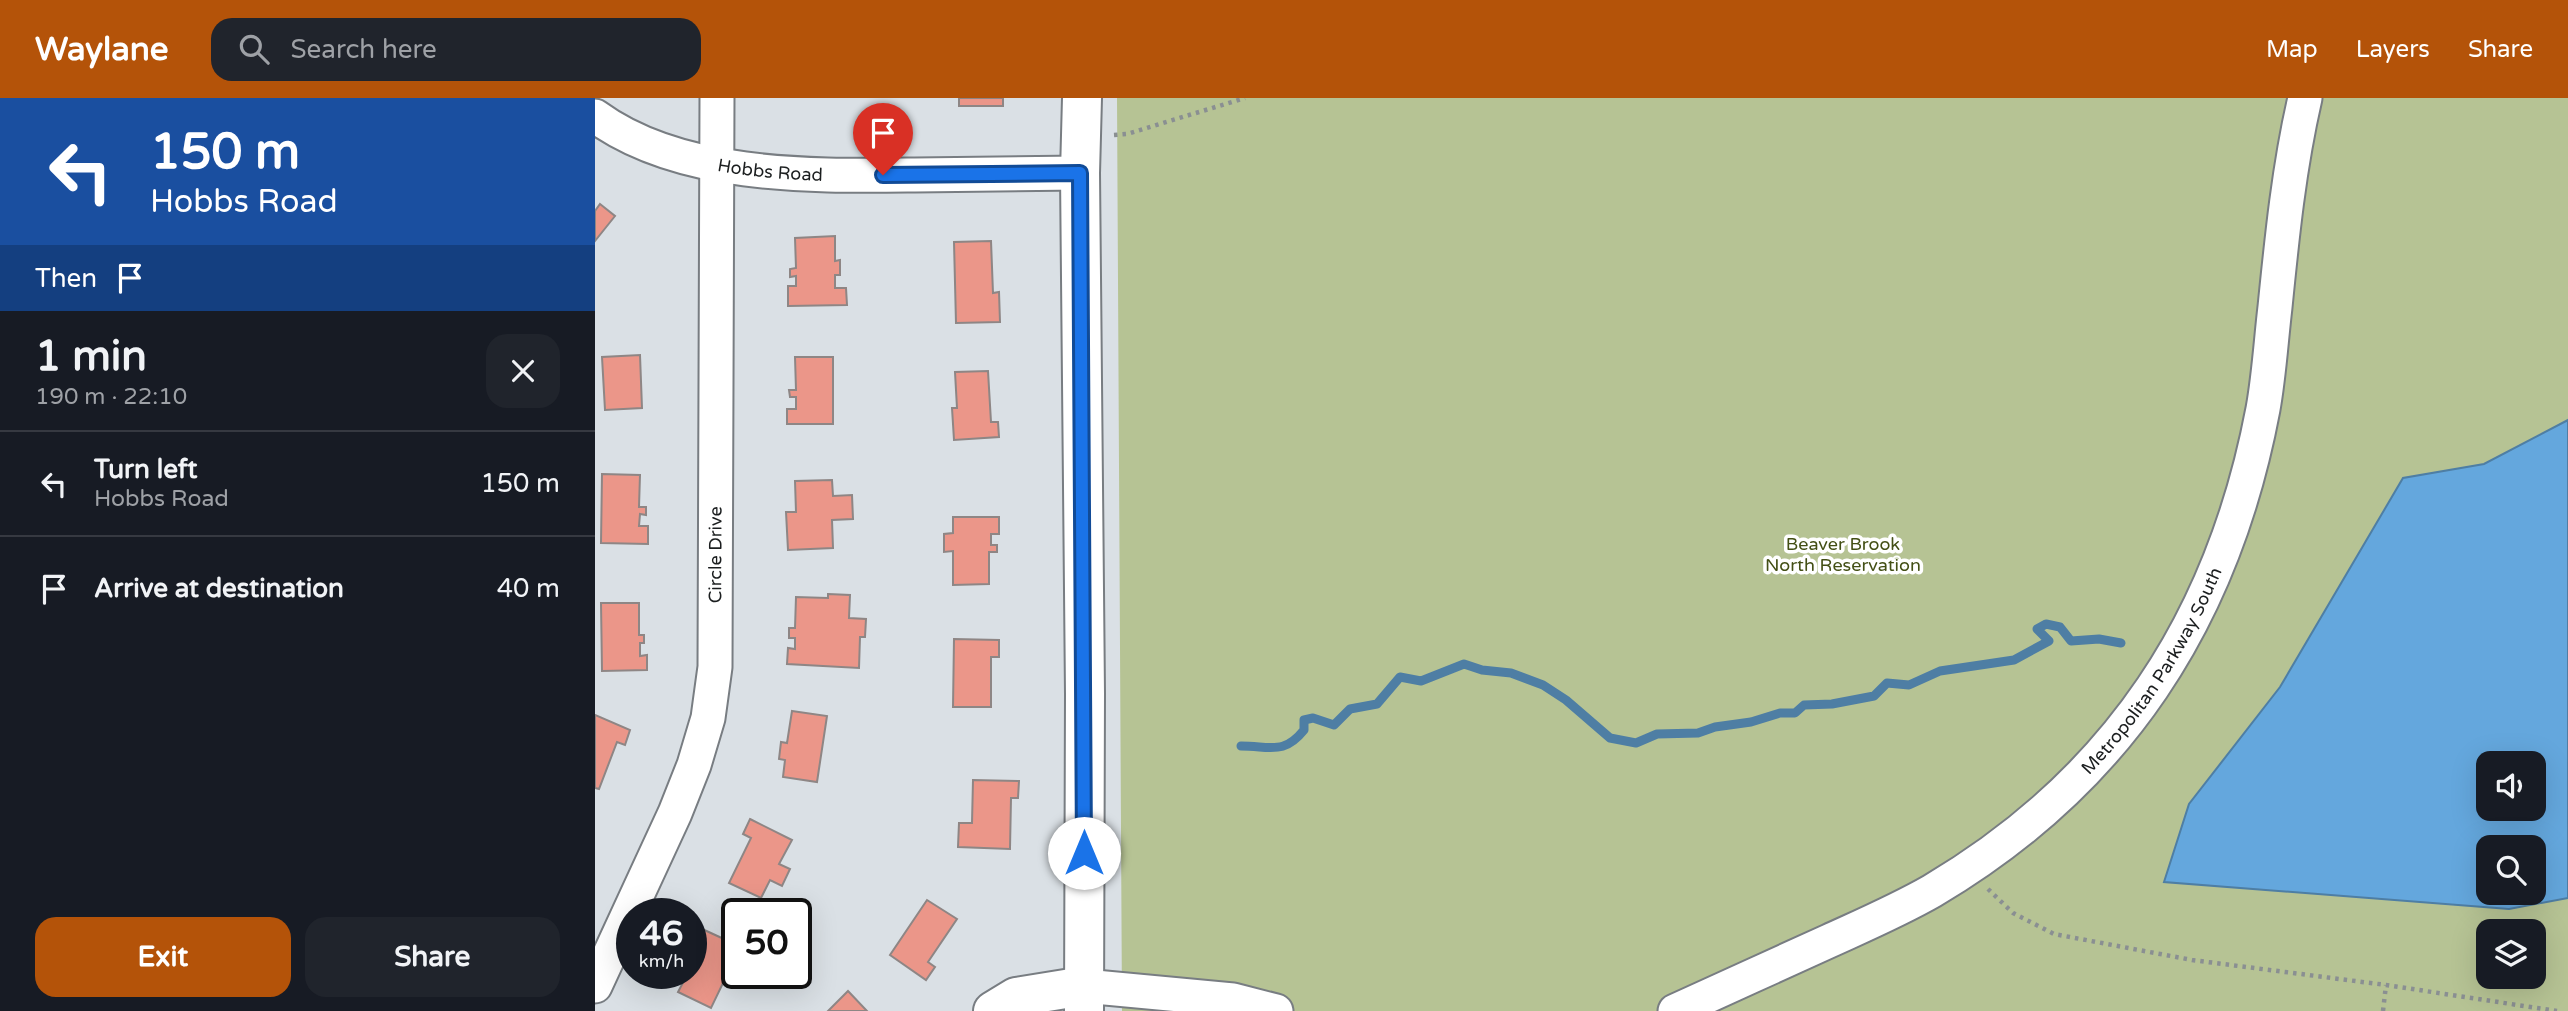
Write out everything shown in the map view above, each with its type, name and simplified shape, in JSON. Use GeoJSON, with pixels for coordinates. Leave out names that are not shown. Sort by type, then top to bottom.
{"type":"FeatureCollection","features":[{"type":"Feature","properties":{"kind":"main road"},"geometry":{"type":"LineString","coordinates":[[993,1011],[1016,997],[1084,999],[1082,98]]}},
{"type":"Feature","properties":{"kind":"street","name":"Circle Drive"},"geometry":{"type":"LineString","coordinates":[[595,986],[675,813],[708,719],[717,615],[717,98]]}},
{"type":"Feature","properties":{"kind":"street","name":"Metropolitan Parkway South"},"geometry":{"type":"LineString","coordinates":[[1675,1011],[1884,916],[1968,869],[2026,827],[2070,786],[2144,701],[2204,601],[2238,514],[2252,463],[2263,406],[2288,188],[2305,98]]}},
{"type":"Feature","properties":{"kind":"street","name":"Hobbs Road"},"geometry":{"type":"LineString","coordinates":[[595,116],[611,127],[660,148],[716,164],[775,173],[829,176],[1081,155]]}},
{"type":"Feature","properties":{"kind":"street"},"geometry":{"type":"LineString","coordinates":[[1084,999],[1233,1000],[1276,1011]]}},
{"type":"Feature","properties":{"kind":"path"},"geometry":{"type":"LineString","coordinates":[[1081,155],[1127,134],[1245,98]]}},
{"type":"Feature","properties":{"kind":"path"},"geometry":{"type":"LineString","coordinates":[[1979,894],[1998,880]]}},
{"type":"Feature","properties":{"kind":"path"},"geometry":{"type":"LineString","coordinates":[[1987,888],[2013,913],[2054,934],[2192,960],[2557,1011]]}},
{"type":"Feature","properties":{"kind":"path"},"geometry":{"type":"LineString","coordinates":[[2383,1011],[2386,985]]}},
{"type":"Feature","properties":{"kind":"green space","name":"Beaver Brook North Reservation"},"geometry":{"type":"Polygon","coordinates":[[[1117,98],[2568,98],[2568,1011],[1122,1011],[1117,98]]]}},
{"type":"Feature","properties":{"kind":"water"},"geometry":{"type":"Polygon","coordinates":[[[2568,420],[2568,898],[2546,902],[2546,835],[2476,835],[2476,905],[2530,905],[2509,909],[2164,882],[2189,804],[2280,687],[2403,478],[2484,464],[2568,420]]]}},
{"type":"Feature","properties":{"kind":"building"},"geometry":{"type":"Polygon","coordinates":[[[959,98],[1003,98],[1003,106],[959,106],[959,98]]]}},
{"type":"Feature","properties":{"kind":"building"},"geometry":{"type":"Polygon","coordinates":[[[600,204],[615,216],[595,241],[595,211],[600,204]]]}},
{"type":"Feature","properties":{"kind":"building"},"geometry":{"type":"Polygon","coordinates":[[[835,236],[835,261],[840,260],[840,275],[835,275],[835,288],[846,288],[847,305],[788,306],[788,286],[796,286],[796,276],[790,277],[790,269],[796,268],[795,238],[835,236]]]}},
{"type":"Feature","properties":{"kind":"building"},"geometry":{"type":"Polygon","coordinates":[[[991,241],[993,293],[999,292],[1000,322],[956,323],[954,242],[991,241]]]}},
{"type":"Feature","properties":{"kind":"building"},"geometry":{"type":"Polygon","coordinates":[[[640,355],[642,408],[605,410],[602,357],[640,355]]]}},
{"type":"Feature","properties":{"kind":"building"},"geometry":{"type":"Polygon","coordinates":[[[795,357],[833,357],[833,424],[787,424],[787,409],[796,409],[796,397],[790,397],[789,390],[796,390],[795,357]]]}},
{"type":"Feature","properties":{"kind":"building"},"geometry":{"type":"Polygon","coordinates":[[[988,371],[991,422],[998,422],[999,437],[954,440],[952,408],[957,408],[955,372],[988,371]]]}},
{"type":"Feature","properties":{"kind":"building"},"geometry":{"type":"Polygon","coordinates":[[[602,474],[640,475],[639,507],[646,507],[646,515],[640,514],[639,526],[648,526],[648,544],[601,543],[602,474]]]}},
{"type":"Feature","properties":{"kind":"building"},"geometry":{"type":"Polygon","coordinates":[[[832,480],[833,496],[852,495],[853,519],[832,520],[833,548],[788,550],[786,512],[796,512],[795,481],[832,480]]]}},
{"type":"Feature","properties":{"kind":"building"},"geometry":{"type":"Polygon","coordinates":[[[953,517],[999,517],[999,534],[991,534],[991,545],[997,545],[997,552],[989,552],[989,584],[953,585],[953,551],[944,552],[944,534],[953,533],[953,517]]]}},
{"type":"Feature","properties":{"kind":"building"},"geometry":{"type":"Polygon","coordinates":[[[828,594],[850,595],[849,618],[866,619],[865,637],[860,637],[859,668],[787,664],[788,648],[795,649],[795,638],[789,638],[789,628],[795,628],[796,597],[828,598],[828,594]]]}},
{"type":"Feature","properties":{"kind":"building"},"geometry":{"type":"Polygon","coordinates":[[[601,603],[639,603],[639,635],[644,635],[644,643],[640,643],[640,656],[647,655],[647,670],[602,671],[601,603]]]}},
{"type":"Feature","properties":{"kind":"building"},"geometry":{"type":"Polygon","coordinates":[[[954,639],[999,640],[999,657],[991,657],[991,707],[953,707],[954,639]]]}},
{"type":"Feature","properties":{"kind":"building"},"geometry":{"type":"Polygon","coordinates":[[[792,711],[827,716],[817,782],[783,777],[785,760],[779,759],[781,742],[787,743],[792,711]]]}},
{"type":"Feature","properties":{"kind":"building"},"geometry":{"type":"Polygon","coordinates":[[[595,715],[630,730],[625,745],[617,742],[599,789],[595,788],[595,715]]]}},
{"type":"Feature","properties":{"kind":"building"},"geometry":{"type":"Polygon","coordinates":[[[973,780],[1019,781],[1018,798],[1011,798],[1010,849],[958,847],[959,823],[972,823],[973,780]]]}},
{"type":"Feature","properties":{"kind":"building"},"geometry":{"type":"Polygon","coordinates":[[[750,819],[792,840],[779,864],[790,869],[782,886],[770,880],[761,898],[729,883],[751,838],[743,834],[750,819]]]}},
{"type":"Feature","properties":{"kind":"building"},"geometry":{"type":"Polygon","coordinates":[[[927,900],[957,919],[928,962],[935,967],[926,980],[890,955],[927,900]]]}},
{"type":"Feature","properties":{"kind":"building"},"geometry":{"type":"Polygon","coordinates":[[[707,931],[721,938],[721,987],[711,1008],[678,992],[680,989],[707,989],[707,931]]]}},
{"type":"Feature","properties":{"kind":"building"},"geometry":{"type":"Polygon","coordinates":[[[848,991],[867,1011],[828,1011],[848,991]]]}},
{"type":"Feature","properties":{"kind":"waterway"},"geometry":{"type":"LineString","coordinates":[[1241,746],[1283,746],[1297,738],[1304,730],[1304,720],[1313,718],[1334,725],[1350,709],[1377,704],[1400,677],[1421,681],[1464,664],[1482,670],[1511,673],[1543,685],[1566,700],[1610,738],[1636,743],[1657,734],[1698,733],[1780,713],[1795,713],[1804,705],[1832,704],[1874,696],[1887,683],[1909,685],[1940,671],[2014,660],[2049,641],[2037,629],[2046,624],[2060,627],[2071,641],[2099,639],[2121,643]]}},
{"type":"Feature","properties":{"kind":"route"},"geometry":{"type":"LineString","coordinates":[[883,175],[1080,173],[1084,853]]}}]}
